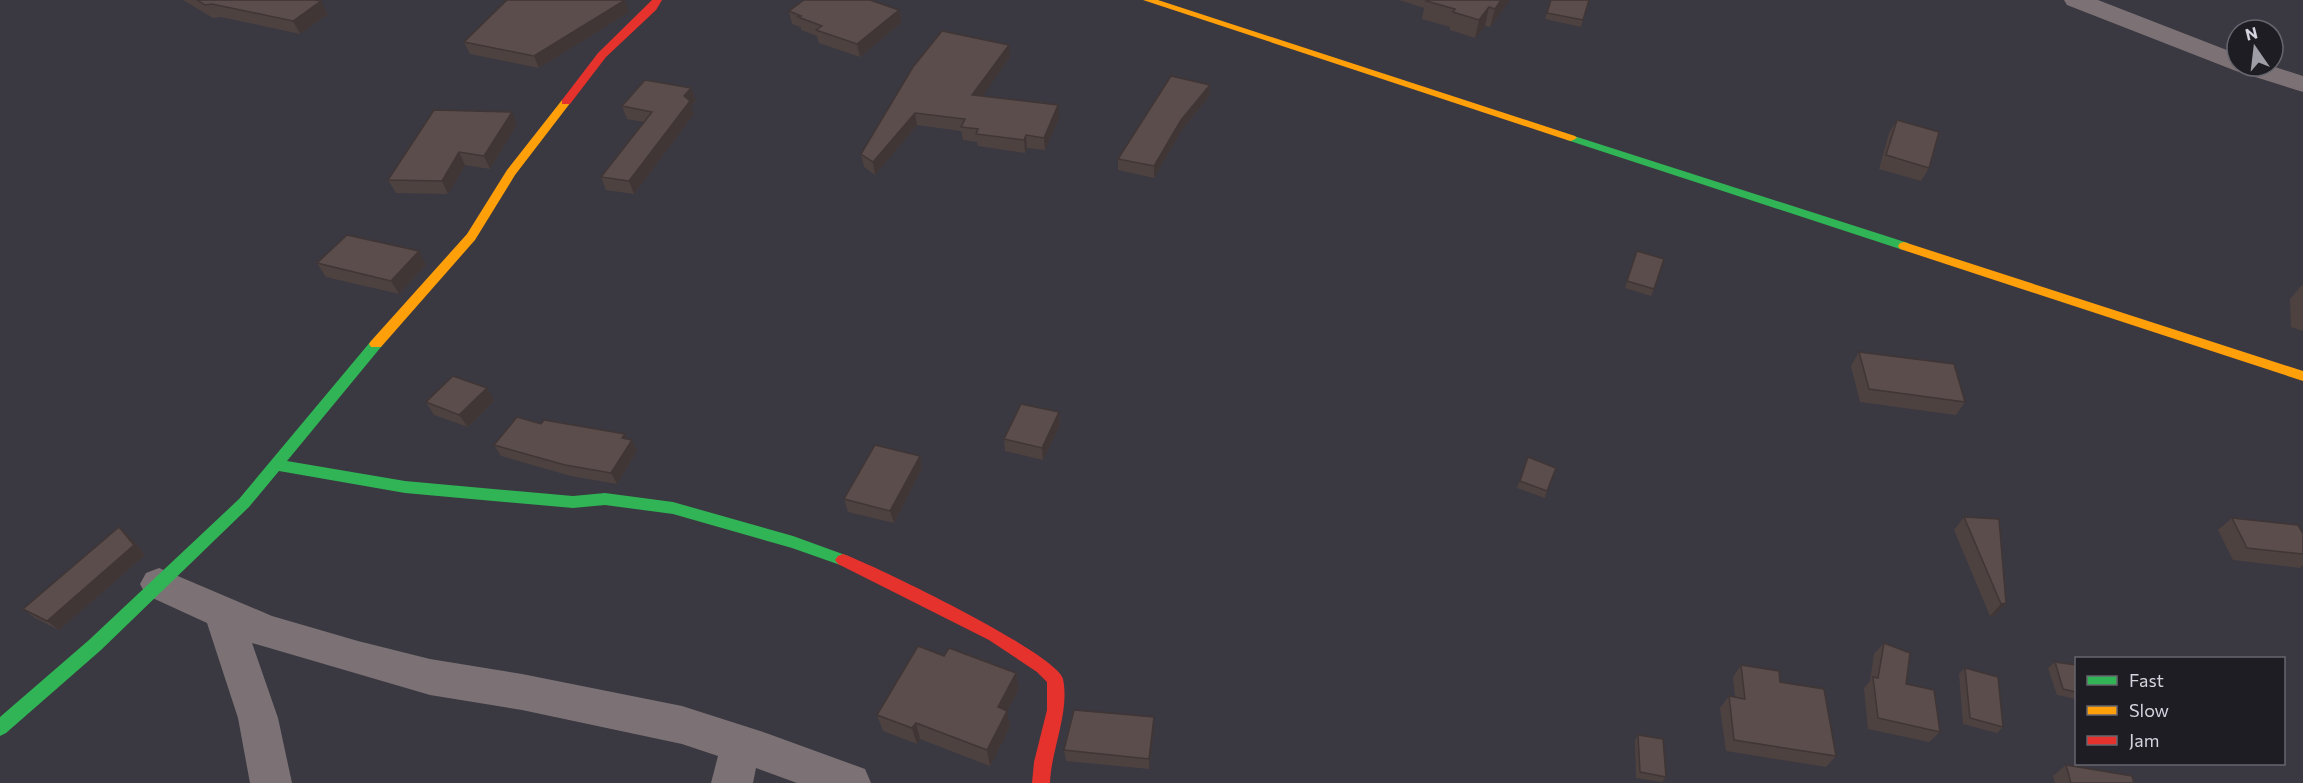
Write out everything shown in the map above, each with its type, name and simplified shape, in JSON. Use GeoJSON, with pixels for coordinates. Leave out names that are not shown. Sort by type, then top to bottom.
{"type":"FeatureCollection","features":[{"type":"Feature","properties":{"kind":"street"},"geometry":{"type":"LineString","coordinates":[[0,728],[95,645],[244,503],[388,330],[471,237],[512,173],[602,55],[652,8],[657,0]]}},
{"type":"Feature","properties":{"kind":"street"},"geometry":{"type":"LineString","coordinates":[[1148,0],[2303,376]]}},
{"type":"Feature","properties":{"kind":"street"},"geometry":{"type":"LineString","coordinates":[[2076,0],[2225,58]]}},
{"type":"Feature","properties":{"kind":"street"},"geometry":{"type":"LineString","coordinates":[[2284,78],[2303,84]]}},
{"type":"Feature","properties":{"kind":"street"},"geometry":{"type":"LineString","coordinates":[[276,465],[405,487],[573,502],[605,499],[674,508],[793,542],[845,561],[995,635],[1043,667],[1055,679],[1055,710],[1042,762],[1041,783]]}},
{"type":"Feature","properties":{"kind":"street"},"geometry":{"type":"LineString","coordinates":[[159,584],[266,631],[420,674],[682,724],[850,783]]}},
{"type":"Feature","properties":{"kind":"street"},"geometry":{"type":"LineString","coordinates":[[223,613],[258,718],[271,783]]}},
{"type":"Feature","properties":{"kind":"street"},"geometry":{"type":"LineString","coordinates":[[732,783],[741,744]]}},
{"type":"Feature","properties":{"kind":"building"},"geometry":{"type":"Polygon","coordinates":[[[197,0],[321,1],[293,21],[212,4],[205,5],[197,0]]]}},
{"type":"Feature","properties":{"kind":"building"},"geometry":{"type":"Polygon","coordinates":[[[507,0],[625,0],[534,56],[464,42],[507,0]]]}},
{"type":"Feature","properties":{"kind":"building"},"geometry":{"type":"Polygon","coordinates":[[[804,0],[870,0],[899,10],[857,44],[816,30],[822,26],[789,11],[804,0]]]}},
{"type":"Feature","properties":{"kind":"building"},"geometry":{"type":"Polygon","coordinates":[[[1426,0],[1501,0],[1495,9],[1489,7],[1479,20],[1453,12],[1455,9],[1426,0]]]}},
{"type":"Feature","properties":{"kind":"building"},"geometry":{"type":"Polygon","coordinates":[[[1551,0],[1589,0],[1583,20],[1547,13],[1551,0]]]}},
{"type":"Feature","properties":{"kind":"building"},"geometry":{"type":"Polygon","coordinates":[[[942,31],[1009,45],[972,95],[1058,105],[1044,138],[1026,135],[1024,140],[976,134],[978,129],[961,127],[965,119],[915,113],[873,162],[861,154],[913,67],[942,31]]]}},
{"type":"Feature","properties":{"kind":"building"},"geometry":{"type":"Polygon","coordinates":[[[1171,76],[1210,85],[1181,120],[1154,166],[1118,159],[1171,76]]]}},
{"type":"Feature","properties":{"kind":"building"},"geometry":{"type":"Polygon","coordinates":[[[645,80],[691,88],[684,96],[690,101],[629,181],[601,177],[652,112],[622,106],[645,80]]]}},
{"type":"Feature","properties":{"kind":"building"},"geometry":{"type":"Polygon","coordinates":[[[434,110],[512,112],[484,156],[459,152],[442,181],[388,180],[434,110]]]}},
{"type":"Feature","properties":{"kind":"building"},"geometry":{"type":"Polygon","coordinates":[[[1897,120],[1939,132],[1929,168],[1886,155],[1897,120]]]}},
{"type":"Feature","properties":{"kind":"building"},"geometry":{"type":"Polygon","coordinates":[[[347,235],[419,251],[391,281],[317,263],[347,235]]]}},
{"type":"Feature","properties":{"kind":"building"},"geometry":{"type":"Polygon","coordinates":[[[1637,251],[1664,259],[1654,289],[1627,281],[1637,251]]]}},
{"type":"Feature","properties":{"kind":"building"},"geometry":{"type":"Polygon","coordinates":[[[1859,352],[1954,364],[1965,402],[1869,389],[1859,352]]]}},
{"type":"Feature","properties":{"kind":"building"},"geometry":{"type":"Polygon","coordinates":[[[453,376],[487,388],[459,415],[426,402],[453,376]]]}},
{"type":"Feature","properties":{"kind":"building"},"geometry":{"type":"Polygon","coordinates":[[[1021,404],[1059,412],[1042,448],[1004,439],[1021,404]]]}},
{"type":"Feature","properties":{"kind":"building"},"geometry":{"type":"Polygon","coordinates":[[[517,417],[541,424],[544,420],[625,434],[622,438],[632,440],[611,473],[565,465],[494,445],[517,417]]]}},
{"type":"Feature","properties":{"kind":"building"},"geometry":{"type":"Polygon","coordinates":[[[875,445],[920,456],[890,511],[844,499],[875,445]]]}},
{"type":"Feature","properties":{"kind":"building"},"geometry":{"type":"Polygon","coordinates":[[[1528,457],[1556,468],[1547,491],[1520,481],[1528,457]]]}},
{"type":"Feature","properties":{"kind":"building"},"geometry":{"type":"Polygon","coordinates":[[[1964,517],[1999,519],[2006,603],[2001,604],[1964,517]]]}},
{"type":"Feature","properties":{"kind":"building"},"geometry":{"type":"Polygon","coordinates":[[[2232,518],[2298,525],[2303,534],[2303,554],[2247,548],[2232,518]]]}},
{"type":"Feature","properties":{"kind":"building"},"geometry":{"type":"Polygon","coordinates":[[[119,527],[134,545],[47,621],[23,609],[119,527]]]}},
{"type":"Feature","properties":{"kind":"building"},"geometry":{"type":"Polygon","coordinates":[[[1884,643],[1910,653],[1906,684],[1934,690],[1940,732],[1878,718],[1873,677],[1878,678],[1884,643]]]}},
{"type":"Feature","properties":{"kind":"building"},"geometry":{"type":"Polygon","coordinates":[[[918,646],[944,656],[949,648],[1016,673],[998,707],[1007,711],[987,750],[916,723],[912,728],[877,715],[918,646]]]}},
{"type":"Feature","properties":{"kind":"building"},"geometry":{"type":"Polygon","coordinates":[[[2055,662],[2075,665],[2075,692],[2063,689],[2055,662]]]}},
{"type":"Feature","properties":{"kind":"building"},"geometry":{"type":"Polygon","coordinates":[[[1741,665],[1779,671],[1780,682],[1824,689],[1836,756],[1734,740],[1729,696],[1745,699],[1741,665]]]}},
{"type":"Feature","properties":{"kind":"building"},"geometry":{"type":"Polygon","coordinates":[[[1965,668],[1998,677],[2003,727],[1970,718],[1965,668]]]}},
{"type":"Feature","properties":{"kind":"building"},"geometry":{"type":"Polygon","coordinates":[[[1074,710],[1154,717],[1149,759],[1064,750],[1074,710]]]}},
{"type":"Feature","properties":{"kind":"building"},"geometry":{"type":"Polygon","coordinates":[[[1638,735],[1663,739],[1666,777],[1640,772],[1638,735]]]}},
{"type":"Feature","properties":{"kind":"building"},"geometry":{"type":"Polygon","coordinates":[[[2066,765],[2132,776],[2134,783],[2071,783],[2066,765]]]}},
{"type":"Feature","properties":{"kind":"traffic: fast"},"geometry":{"type":"LineString","coordinates":[[1571,138],[1904,246]]}},
{"type":"Feature","properties":{"kind":"traffic: fast"},"geometry":{"type":"LineString","coordinates":[[0,728],[95,645],[244,503],[376,344]]}},
{"type":"Feature","properties":{"kind":"traffic: fast"},"geometry":{"type":"LineString","coordinates":[[276,465],[405,487],[573,502],[605,499],[673,508],[793,542],[843,560]]}},
{"type":"Feature","properties":{"kind":"traffic: slow"},"geometry":{"type":"LineString","coordinates":[[1148,0],[1571,138]]}},
{"type":"Feature","properties":{"kind":"traffic: slow"},"geometry":{"type":"LineString","coordinates":[[376,344],[471,237],[511,173],[566,102]]}},
{"type":"Feature","properties":{"kind":"traffic: slow"},"geometry":{"type":"LineString","coordinates":[[1904,246],[2303,376]]}},
{"type":"Feature","properties":{"kind":"traffic: jam"},"geometry":{"type":"LineString","coordinates":[[566,102],[602,55],[652,8],[657,0]]}},
{"type":"Feature","properties":{"kind":"traffic: jam"},"geometry":{"type":"LineString","coordinates":[[843,560],[995,635],[1043,667],[1055,679],[1055,710],[1042,762],[1041,783]]}}]}
